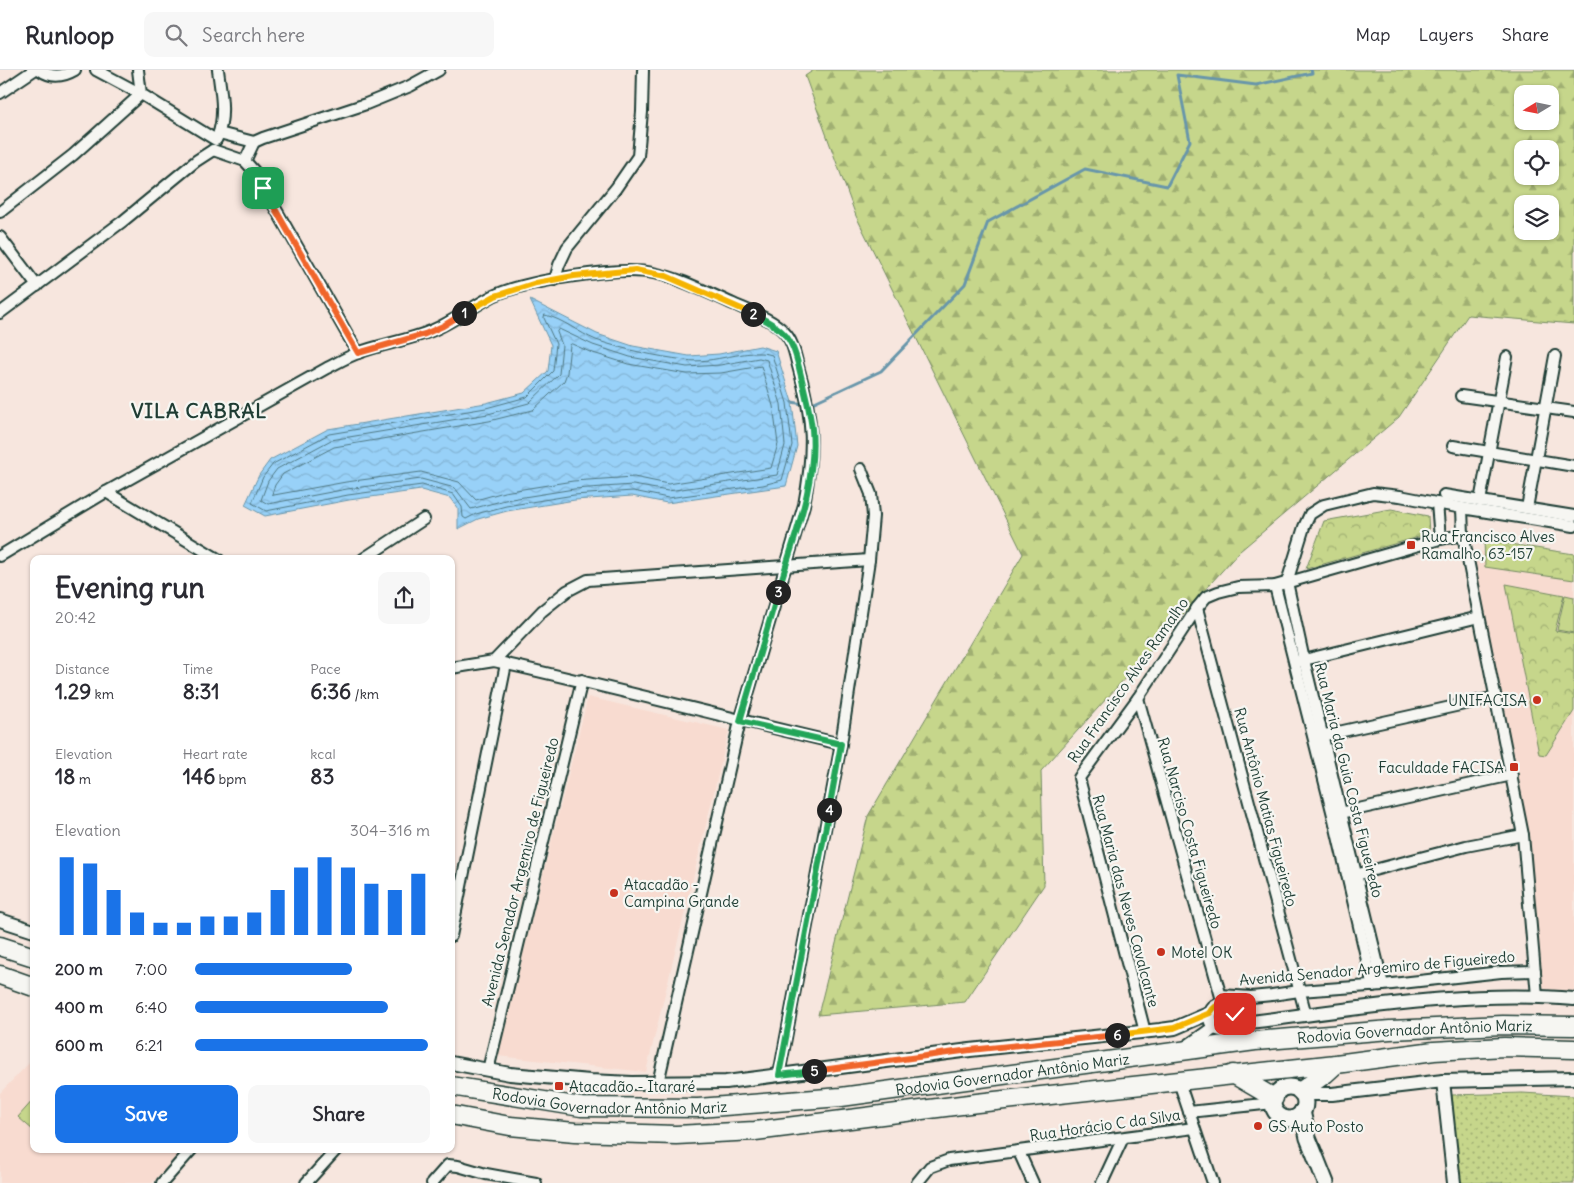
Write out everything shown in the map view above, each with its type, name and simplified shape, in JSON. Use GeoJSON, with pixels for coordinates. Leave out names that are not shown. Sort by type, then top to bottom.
{"type":"FeatureCollection","features":[{"type":"Feature","properties":{"kind":"highway"},"geometry":{"type":"LineString","coordinates":[[0,946],[30,956]]}},
{"type":"Feature","properties":{"kind":"highway"},"geometry":{"type":"LineString","coordinates":[[0,975],[30,986]]}},
{"type":"Feature","properties":{"kind":"highway","name":"Rodovia Governador Antônio Mariz"},"geometry":{"type":"LineString","coordinates":[[455,1087],[581,1107],[698,1108],[841,1097],[1255,1041],[1390,1030],[1503,1025],[1574,1026]]}},
{"type":"Feature","properties":{"kind":"highway","name":"Rodovia Governador Antônio Mariz"},"geometry":{"type":"LineString","coordinates":[[455,1116],[510,1126],[575,1132],[676,1135],[755,1131],[968,1104],[1179,1082],[1434,1051],[1504,1047],[1574,1049]]}},
{"type":"Feature","properties":{"kind":"highway"},"geometry":{"type":"LineString","coordinates":[[1300,1104],[1336,1064]]}},
{"type":"Feature","properties":{"kind":"highway"},"geometry":{"type":"LineString","coordinates":[[1233,1074],[1273,1100]]}},
{"type":"Feature","properties":{"kind":"main road"},"geometry":{"type":"LineString","coordinates":[[1300,1104],[1286,1118],[1278,1114],[1273,1100],[1279,1090],[1287,1087],[1296,1088],[1300,1104],[1308,1138],[1326,1183]]}},
{"type":"Feature","properties":{"kind":"street"},"geometry":{"type":"LineString","coordinates":[[0,93],[34,70]]}},
{"type":"Feature","properties":{"kind":"street"},"geometry":{"type":"LineString","coordinates":[[40,70],[52,76],[61,76],[74,70]]}},
{"type":"Feature","properties":{"kind":"street"},"geometry":{"type":"LineString","coordinates":[[96,70],[141,94],[245,161],[254,172],[358,353]]}},
{"type":"Feature","properties":{"kind":"street"},"geometry":{"type":"LineString","coordinates":[[138,70],[141,94]]}},
{"type":"Feature","properties":{"kind":"street"},"geometry":{"type":"LineString","coordinates":[[0,313],[123,221],[196,161],[216,141],[222,112],[218,70]]}},
{"type":"Feature","properties":{"kind":"street"},"geometry":{"type":"LineString","coordinates":[[216,141],[246,139],[254,142],[389,95],[440,70]]}},
{"type":"Feature","properties":{"kind":"street"},"geometry":{"type":"LineString","coordinates":[[555,280],[559,265],[567,248],[616,188],[638,156],[643,70]]}},
{"type":"Feature","properties":{"kind":"street"},"geometry":{"type":"LineString","coordinates":[[0,212],[72,155],[141,94]]}},
{"type":"Feature","properties":{"kind":"street"},"geometry":{"type":"LineString","coordinates":[[245,161],[254,142]]}},
{"type":"Feature","properties":{"kind":"street"},"geometry":{"type":"LineString","coordinates":[[0,237],[37,286]]}},
{"type":"Feature","properties":{"kind":"street"},"geometry":{"type":"LineString","coordinates":[[0,556],[106,492],[327,368],[358,353],[425,334],[443,326],[495,296],[536,283],[574,276],[635,270],[651,272],[666,276],[719,298],[766,319],[784,331],[792,345],[801,374],[808,404],[812,438],[811,461],[804,505],[740,721],[658,1083]]}},
{"type":"Feature","properties":{"kind":"street"},"geometry":{"type":"LineString","coordinates":[[1528,508],[1556,356]]}},
{"type":"Feature","properties":{"kind":"street"},"geometry":{"type":"LineString","coordinates":[[1480,501],[1507,357]]}},
{"type":"Feature","properties":{"kind":"street"},"geometry":{"type":"LineString","coordinates":[[1461,396],[1574,412]]}},
{"type":"Feature","properties":{"kind":"street"},"geometry":{"type":"LineString","coordinates":[[1453,446],[1574,466]]}},
{"type":"Feature","properties":{"kind":"street"},"geometry":{"type":"LineString","coordinates":[[779,1075],[841,744],[868,560],[873,516],[871,494],[861,469]]}},
{"type":"Feature","properties":{"kind":"street"},"geometry":{"type":"LineString","coordinates":[[106,492],[211,555]]}},
{"type":"Feature","properties":{"kind":"street"},"geometry":{"type":"LineString","coordinates":[[1287,582],[1304,527],[1310,514],[1317,508],[1350,497],[1373,493],[1391,494],[1462,508],[1574,526]]}},
{"type":"Feature","properties":{"kind":"street"},"geometry":{"type":"LineString","coordinates":[[1444,495],[1574,516]]}},
{"type":"Feature","properties":{"kind":"street"},"geometry":{"type":"LineString","coordinates":[[1437,503],[1440,539]]}},
{"type":"Feature","properties":{"kind":"street"},"geometry":{"type":"LineString","coordinates":[[1462,508],[1463,535],[1523,836],[1536,996]]}},
{"type":"Feature","properties":{"kind":"street"},"geometry":{"type":"LineString","coordinates":[[369,555],[424,519]]}},
{"type":"Feature","properties":{"kind":"street","name":"Rua Francisco Alves Ramalho"},"geometry":{"type":"LineString","coordinates":[[1079,778],[1138,698],[1206,597],[1238,587],[1275,586],[1440,539],[1463,535]]}},
{"type":"Feature","properties":{"kind":"street"},"geometry":{"type":"LineString","coordinates":[[494,661],[542,611],[567,591],[588,580],[868,560]]}},
{"type":"Feature","properties":{"kind":"street","name":"Rua Maria da Guia Costa Figueiredo"},"geometry":{"type":"LineString","coordinates":[[1287,582],[1318,737],[1378,985]]}},
{"type":"Feature","properties":{"kind":"street","name":"Rua Maria da Guia Costa Figueiredo"},"geometry":{"type":"LineString","coordinates":[[1275,586],[1294,662],[1318,737]]}},
{"type":"Feature","properties":{"kind":"street","name":"Rua Antônio Matias Figueiredo"},"geometry":{"type":"LineString","coordinates":[[1197,608],[1306,1015]]}},
{"type":"Feature","properties":{"kind":"street"},"geometry":{"type":"LineString","coordinates":[[1294,662],[1479,617]]}},
{"type":"Feature","properties":{"kind":"street"},"geometry":{"type":"LineString","coordinates":[[455,667],[494,661],[582,680],[740,721],[841,744]]}},
{"type":"Feature","properties":{"kind":"street"},"geometry":{"type":"LineString","coordinates":[[455,916],[506,664]]}},
{"type":"Feature","properties":{"kind":"street","name":"Avenida Senador Argemiro de Figueiredo"},"geometry":{"type":"LineString","coordinates":[[488,1070],[582,680]]}},
{"type":"Feature","properties":{"kind":"street"},"geometry":{"type":"LineString","coordinates":[[1318,737],[1496,697]]}},
{"type":"Feature","properties":{"kind":"street","name":"Rua Narciso Costa Figueiredo"},"geometry":{"type":"LineString","coordinates":[[1138,698],[1226,1003]]}},
{"type":"Feature","properties":{"kind":"street"},"geometry":{"type":"LineString","coordinates":[[1337,814],[1512,775]]}},
{"type":"Feature","properties":{"kind":"street","name":"Rua Maria das Neves Cavalcante"},"geometry":{"type":"LineString","coordinates":[[1079,778],[1145,1032]]}},
{"type":"Feature","properties":{"kind":"street"},"geometry":{"type":"LineString","coordinates":[[1352,875],[1466,846],[1523,836]]}},
{"type":"Feature","properties":{"kind":"street"},"geometry":{"type":"LineString","coordinates":[[0,920],[30,930]]}},
{"type":"Feature","properties":{"kind":"street","name":"Avenida Senador Argemiro de Figueiredo"},"geometry":{"type":"LineString","coordinates":[[1226,1003],[1251,997],[1300,991],[1535,970]]}},
{"type":"Feature","properties":{"kind":"street"},"geometry":{"type":"LineString","coordinates":[[1213,1022],[1224,1030],[1234,1024],[1447,1000],[1502,996],[1574,999]]}},
{"type":"Feature","properties":{"kind":"street"},"geometry":{"type":"LineString","coordinates":[[1226,1003],[1256,1022]]}},
{"type":"Feature","properties":{"kind":"street"},"geometry":{"type":"LineString","coordinates":[[1180,1051],[1213,1022],[1214,1008],[1226,1003]]}},
{"type":"Feature","properties":{"kind":"street"},"geometry":{"type":"LineString","coordinates":[[1226,1003],[1236,1017],[1234,1024]]}},
{"type":"Feature","properties":{"kind":"street"},"geometry":{"type":"LineString","coordinates":[[455,1064],[510,1074],[590,1081],[726,1082],[970,1050],[1174,1028],[1194,1030],[1213,1022]]}},
{"type":"Feature","properties":{"kind":"street"},"geometry":{"type":"LineString","coordinates":[[1300,1104],[1332,1094],[1443,1081],[1574,1078]]}},
{"type":"Feature","properties":{"kind":"street"},"geometry":{"type":"LineString","coordinates":[[1443,1081],[1454,1183]]}},
{"type":"Feature","properties":{"kind":"street"},"geometry":{"type":"LineString","coordinates":[[1179,1082],[1213,1183]]}},
{"type":"Feature","properties":{"kind":"street"},"geometry":{"type":"LineString","coordinates":[[1189,1112],[1273,1100]]}},
{"type":"Feature","properties":{"kind":"street","name":"Rua Horácio C da Silva"},"geometry":{"type":"LineString","coordinates":[[916,1183],[930,1167],[940,1163],[1194,1128]]}},
{"type":"Feature","properties":{"kind":"street"},"geometry":{"type":"LineString","coordinates":[[1102,1183],[1123,1138]]}},
{"type":"Feature","properties":{"kind":"street"},"geometry":{"type":"LineString","coordinates":[[1019,1152],[1033,1183]]}},
{"type":"Feature","properties":{"kind":"street"},"geometry":{"type":"LineString","coordinates":[[162,1183],[188,1153]]}},
{"type":"Feature","properties":{"kind":"street"},"geometry":{"type":"LineString","coordinates":[[306,1183],[333,1153]]}},
{"type":"Feature","properties":{"kind":"street"},"geometry":{"type":"LineString","coordinates":[[432,1183],[448,1165],[536,1183]]}},
{"type":"Feature","properties":{"kind":"shaded area","name":"UNIFACISA"},"geometry":{"type":"Polygon","coordinates":[[[1475,551],[1574,566],[1574,993],[1540,988],[1526,829],[1475,572],[1475,551]]]}},
{"type":"Feature","properties":{"kind":"shaded area","name":"Atacadão - Campina Grande"},"geometry":{"type":"Polygon","coordinates":[[[588,697],[729,730],[646,1072],[497,1056],[588,697]]]}},
{"type":"Feature","properties":{"kind":"shaded area"},"geometry":{"type":"Polygon","coordinates":[[[30,1062],[30,1153],[179,1153],[152,1183],[0,1183],[0,1093],[30,1062]]]}},
{"type":"Feature","properties":{"kind":"green space"},"geometry":{"type":"Polygon","coordinates":[[[814,70],[1574,70],[1574,324],[1468,315],[1399,417],[1240,551],[1041,771],[1044,885],[965,1002],[818,1015],[868,816],[1023,554],[856,216],[805,76],[814,70]]]}},
{"type":"Feature","properties":{"kind":"green space"},"geometry":{"type":"Polygon","coordinates":[[[1391,509],[1428,516],[1429,534],[1306,569],[1324,521],[1391,509]]]}},
{"type":"Feature","properties":{"kind":"green space"},"geometry":{"type":"Polygon","coordinates":[[[1484,540],[1574,554],[1574,580],[1485,567],[1484,540]]]}},
{"type":"Feature","properties":{"kind":"green space"},"geometry":{"type":"Polygon","coordinates":[[[1506,584],[1564,595],[1555,631],[1574,634],[1574,711],[1546,755],[1539,754],[1506,584]]]}},
{"type":"Feature","properties":{"kind":"green space"},"geometry":{"type":"Polygon","coordinates":[[[1565,595],[1574,597],[1574,633],[1557,630],[1565,595]]]}},
{"type":"Feature","properties":{"kind":"green space"},"geometry":{"type":"Polygon","coordinates":[[[1522,1093],[1574,1096],[1574,1183],[1459,1183],[1452,1095],[1522,1093]]]}},
{"type":"Feature","properties":{"kind":"green space"},"geometry":{"type":"Polygon","coordinates":[[[30,1104],[30,1128],[18,1117],[30,1104]]]}},
{"type":"Feature","properties":{"kind":"water"},"geometry":{"type":"Polygon","coordinates":[[[530,300],[597,334],[633,346],[689,356],[719,354],[760,346],[776,351],[792,402],[797,446],[786,486],[667,503],[632,496],[575,500],[507,511],[478,519],[458,529],[458,509],[450,498],[421,490],[349,500],[265,516],[245,505],[259,475],[270,460],[328,429],[486,403],[524,393],[548,371],[551,345],[530,300]]]}},
{"type":"Feature","properties":{"kind":"waterway"},"geometry":{"type":"LineString","coordinates":[[792,402],[808,405],[881,371],[965,284],[988,222],[1085,169],[1167,186],[1190,141],[1177,75],[1256,85],[1312,73],[1311,70]]}},
{"type":"Feature","properties":{"kind":"place","name":"Rua Francisco Alves Ramalho, 63-157"},"geometry":{"type":"Point","coordinates":[1411,545]}},
{"type":"Feature","properties":{"kind":"place","name":"UNIFACISA"},"geometry":{"type":"Point","coordinates":[1537,700]}},
{"type":"Feature","properties":{"kind":"place","name":"Faculdade FACISA"},"geometry":{"type":"Point","coordinates":[1514,767]}},
{"type":"Feature","properties":{"kind":"place","name":"Atacadão - Campina Grande"},"geometry":{"type":"Point","coordinates":[614,893]}},
{"type":"Feature","properties":{"kind":"place","name":"Motel OK"},"geometry":{"type":"Point","coordinates":[1161,952]}},
{"type":"Feature","properties":{"kind":"place","name":"Atacadão - Itararé"},"geometry":{"type":"Point","coordinates":[559,1086]}},
{"type":"Feature","properties":{"kind":"place","name":"GS Auto Posto"},"geometry":{"type":"Point","coordinates":[1258,1126]}},
{"type":"Feature","properties":{"kind":"district","name":"VILA CABRAL"},"geometry":{"type":"Point","coordinates":[199,410]}},
{"type":"Feature","properties":{"kind":"route"},"geometry":{"type":"LineString","coordinates":[[263,188],[358,353],[425,334],[443,326],[495,296],[517,288],[574,276],[635,270],[666,276],[766,319],[784,331],[792,345],[808,404],[812,430],[812,454],[804,505],[740,721],[841,744],[779,1075],[970,1050],[1174,1028],[1210,1013],[1214,1008],[1223,1004],[1234,1010],[1235,1014]]}}]}
